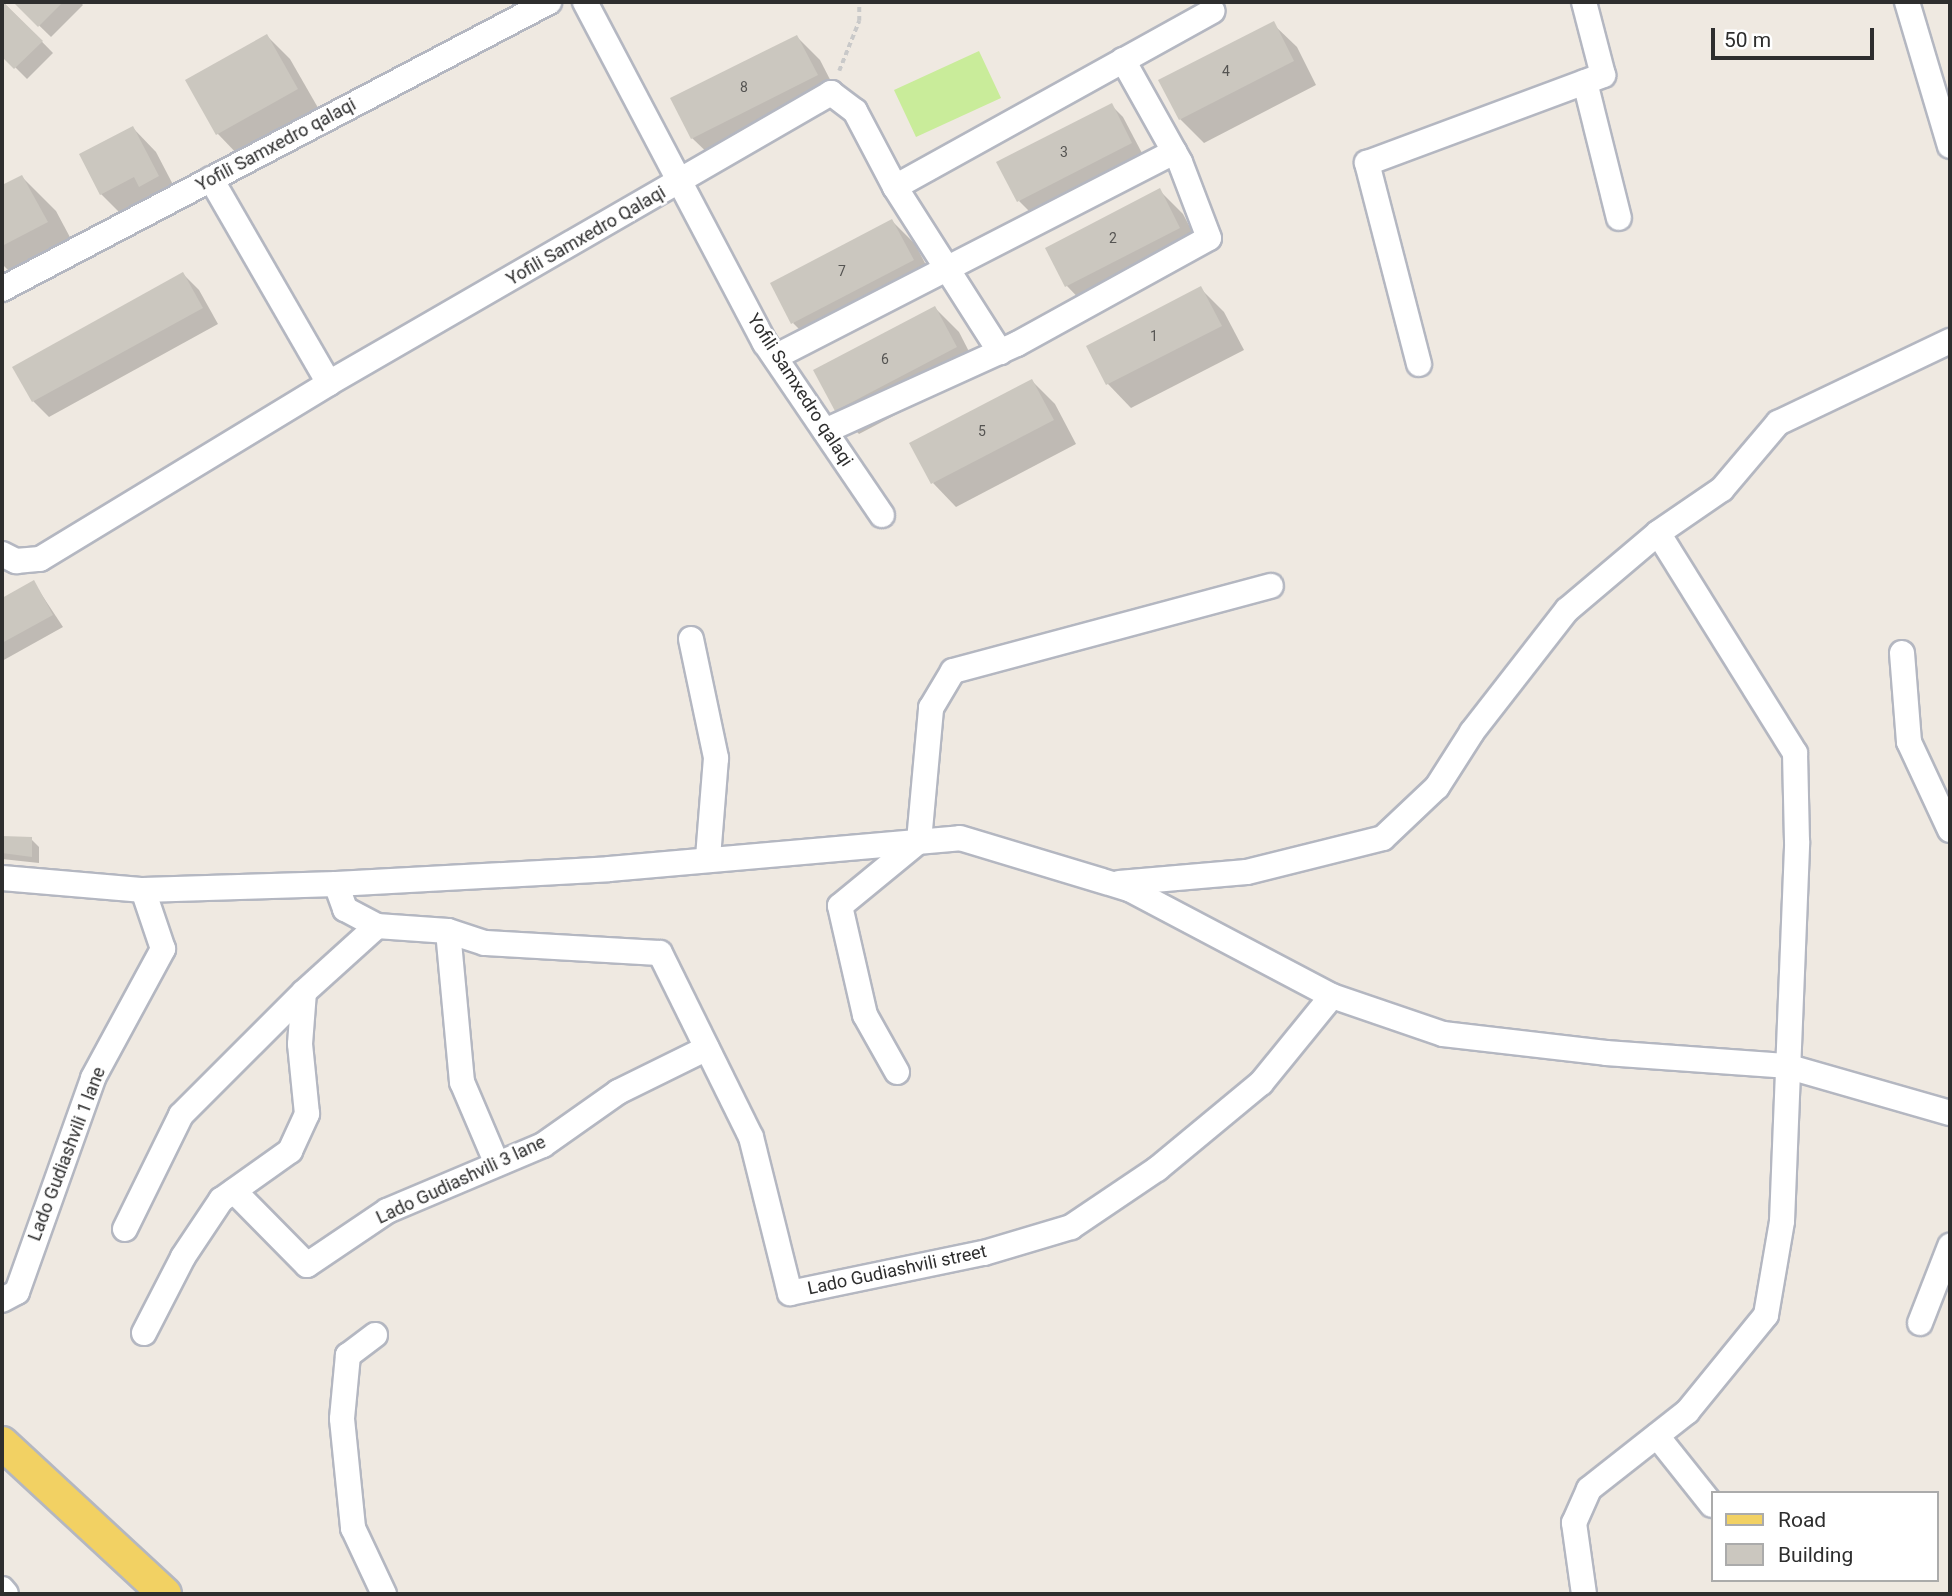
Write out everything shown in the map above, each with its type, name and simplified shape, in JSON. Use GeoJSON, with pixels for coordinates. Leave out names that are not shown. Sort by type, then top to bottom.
{"type":"FeatureCollection","features":[{"type":"Feature","properties":{"kind":"main road"},"geometry":{"type":"LineString","coordinates":[[2,1443],[165,1594]]}},
{"type":"Feature","properties":{"kind":"street","name":"Yofili Samxedro qalaqi"},"geometry":{"type":"LineString","coordinates":[[585,2],[775,357],[882,515]]}},
{"type":"Feature","properties":{"kind":"street"},"geometry":{"type":"LineString","coordinates":[[1419,364],[1367,163],[1603,75],[1584,2]]}},
{"type":"Feature","properties":{"kind":"street"},"geometry":{"type":"LineString","coordinates":[[1907,2],[1950,146]]}},
{"type":"Feature","properties":{"kind":"street","name":"Yofili Samxedro qalaqi"},"geometry":{"type":"LineString","coordinates":[[2,289],[540,4]]}},
{"type":"Feature","properties":{"kind":"street"},"geometry":{"type":"LineString","coordinates":[[895,187],[1212,11]]}},
{"type":"Feature","properties":{"kind":"street"},"geometry":{"type":"LineString","coordinates":[[825,431],[1000,352],[1209,237],[1174,152],[1123,61]]}},
{"type":"Feature","properties":{"kind":"street"},"geometry":{"type":"LineString","coordinates":[[1585,82],[1619,218]]}},
{"type":"Feature","properties":{"kind":"street","name":"Yofili Samxedro Qalaqi"},"geometry":{"type":"LineString","coordinates":[[2,554],[16,561],[40,559],[329,383],[836,96]]}},
{"type":"Feature","properties":{"kind":"street"},"geometry":{"type":"LineString","coordinates":[[836,96],[855,111],[895,187],[1000,352]]}},
{"type":"Feature","properties":{"kind":"street"},"geometry":{"type":"LineString","coordinates":[[775,357],[1174,152]]}},
{"type":"Feature","properties":{"kind":"street","name":"Yofili Samxedro Qalaqi"},"geometry":{"type":"LineString","coordinates":[[211,179],[329,383]]}},
{"type":"Feature","properties":{"kind":"street"},"geometry":{"type":"LineString","coordinates":[[1111,884],[1247,872],[1383,838],[1437,788],[1472,732],[1567,610],[1658,533],[1722,489],[1778,423],[1950,341]]}},
{"type":"Feature","properties":{"kind":"street"},"geometry":{"type":"LineString","coordinates":[[1584,1594],[1574,1522],[1589,1489],[1687,1412],[1766,1315],[1782,1222],[1786,1066],[1797,841],[1795,753],[1658,533]]}},
{"type":"Feature","properties":{"kind":"street"},"geometry":{"type":"LineString","coordinates":[[897,1072],[865,1015],[840,906],[919,841],[930,708],[953,671],[1271,586]]}},
{"type":"Feature","properties":{"kind":"street"},"geometry":{"type":"LineString","coordinates":[[691,639],[716,758],[708,858]]}},
{"type":"Feature","properties":{"kind":"street"},"geometry":{"type":"LineString","coordinates":[[1902,653],[1909,742],[1950,830]]}},
{"type":"Feature","properties":{"kind":"street"},"geometry":{"type":"LineString","coordinates":[[2,878],[144,890],[336,884],[609,869],[708,858],[960,838],[1129,889],[1332,996],[1443,1034],[1606,1054],[1786,1066],[1950,1113]]}},
{"type":"Feature","properties":{"kind":"street","name":"Lado Gudiashvili street"},"geometry":{"type":"LineString","coordinates":[[336,884],[345,909],[377,926],[448,931],[485,943],[660,953],[751,1137],[790,1293],[984,1253],[1071,1227],[1157,1169],[1261,1083],[1332,996]]}},
{"type":"Feature","properties":{"kind":"street","name":"Lado Gudiashvili 1 lane"},"geometry":{"type":"LineString","coordinates":[[2,1300],[16,1292],[93,1078],[163,948],[144,890]]}},
{"type":"Feature","properties":{"kind":"street"},"geometry":{"type":"LineString","coordinates":[[125,1229],[181,1115],[304,992],[377,926]]}},
{"type":"Feature","properties":{"kind":"street"},"geometry":{"type":"LineString","coordinates":[[448,931],[463,1082],[497,1164]]}},
{"type":"Feature","properties":{"kind":"street"},"geometry":{"type":"LineString","coordinates":[[144,1333],[183,1256],[221,1200],[290,1150],[307,1114],[300,1044],[304,992]]}},
{"type":"Feature","properties":{"kind":"street","name":"Lado Gudiashvili 3 lane"},"geometry":{"type":"LineString","coordinates":[[234,1191],[307,1265],[387,1211],[543,1145],[618,1092],[707,1048]]}},
{"type":"Feature","properties":{"kind":"street"},"geometry":{"type":"LineString","coordinates":[[1920,1323],[1950,1246]]}},
{"type":"Feature","properties":{"kind":"street"},"geometry":{"type":"LineString","coordinates":[[374,1335],[348,1355],[342,1419],[353,1528],[384,1594]]}},
{"type":"Feature","properties":{"kind":"street"},"geometry":{"type":"LineString","coordinates":[[1657,1436],[1710,1502]]}},
{"type":"Feature","properties":{"kind":"street"},"geometry":{"type":"LineString","coordinates":[[2,1589],[6,1594]]}},
{"type":"Feature","properties":{"kind":"path"},"geometry":{"type":"LineString","coordinates":[[836,96],[859,21],[859,2]]}},
{"type":"Feature","properties":{"kind":"green space"},"geometry":{"type":"Polygon","coordinates":[[[979,51],[1001,98],[916,137],[894,90],[979,51]]]}},
{"type":"Feature","properties":{"kind":"building"},"geometry":{"type":"Polygon","coordinates":[[[3,2],[43,41],[14,69],[2,57],[3,2]]]}},
{"type":"Feature","properties":{"kind":"building"},"geometry":{"type":"Polygon","coordinates":[[[13,2],[63,2],[38,27],[13,2]]]}},
{"type":"Feature","properties":{"kind":"building"},"geometry":{"type":"Polygon","coordinates":[[[1274,21],[1294,61],[1179,120],[1158,80],[1274,21]]]}},
{"type":"Feature","properties":{"kind":"building"},"geometry":{"type":"Polygon","coordinates":[[[267,34],[298,89],[216,135],[185,80],[267,34]]]}},
{"type":"Feature","properties":{"kind":"building"},"geometry":{"type":"Polygon","coordinates":[[[797,35],[818,75],[691,139],[670,98],[797,35]]]}},
{"type":"Feature","properties":{"kind":"building"},"geometry":{"type":"Polygon","coordinates":[[[1112,103],[1132,143],[1017,202],[996,162],[1112,103]]]}},
{"type":"Feature","properties":{"kind":"building"},"geometry":{"type":"Polygon","coordinates":[[[133,126],[159,176],[139,187],[134,177],[100,195],[79,154],[133,126]]]}},
{"type":"Feature","properties":{"kind":"building"},"geometry":{"type":"Polygon","coordinates":[[[22,175],[48,222],[2,246],[2,185],[22,175]]]}},
{"type":"Feature","properties":{"kind":"building"},"geometry":{"type":"Polygon","coordinates":[[[1160,188],[1180,228],[1065,287],[1045,248],[1160,188]]]}},
{"type":"Feature","properties":{"kind":"building"},"geometry":{"type":"Polygon","coordinates":[[[892,219],[914,260],[791,324],[770,283],[892,219]]]}},
{"type":"Feature","properties":{"kind":"building"},"geometry":{"type":"Polygon","coordinates":[[[183,272],[203,308],[32,402],[12,367],[183,272]]]}},
{"type":"Feature","properties":{"kind":"building"},"geometry":{"type":"Polygon","coordinates":[[[1201,286],[1222,326],[1106,385],[1086,346],[1201,286]]]}},
{"type":"Feature","properties":{"kind":"building"},"geometry":{"type":"Polygon","coordinates":[[[935,306],[957,347],[835,411],[813,370],[935,306]]]}},
{"type":"Feature","properties":{"kind":"building"},"geometry":{"type":"Polygon","coordinates":[[[1032,379],[1054,420],[931,484],[909,443],[1032,379]]]}},
{"type":"Feature","properties":{"kind":"building"},"geometry":{"type":"Polygon","coordinates":[[[34,580],[53,615],[2,643],[2,598],[34,580]]]}},
{"type":"Feature","properties":{"kind":"building"},"geometry":{"type":"Polygon","coordinates":[[[2,836],[32,837],[32,857],[2,853],[2,836]]]}}]}
